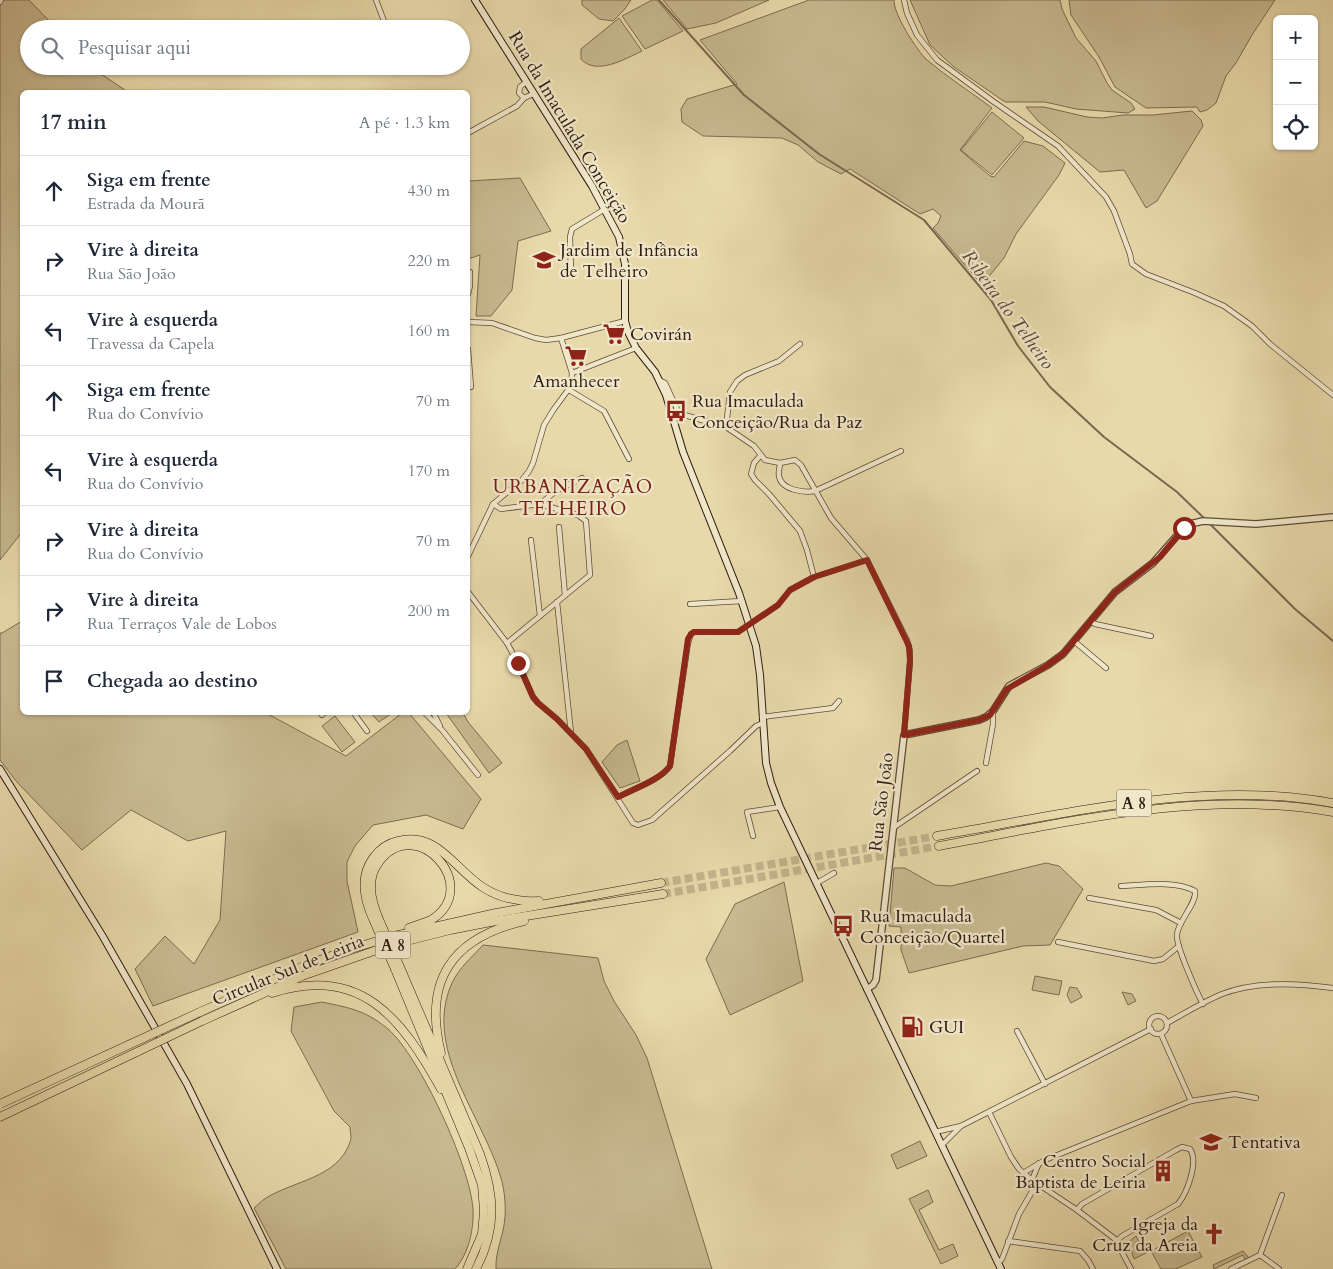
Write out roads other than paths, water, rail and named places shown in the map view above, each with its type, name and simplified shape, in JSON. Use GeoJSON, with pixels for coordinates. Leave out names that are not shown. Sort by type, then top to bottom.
{"type":"FeatureCollection","features":[{"type":"Feature","properties":{"kind":"highway","name":"A 8"},"geometry":{"type":"LineString","coordinates":[[937,836],[1076,812],[1176,798],[1268,796],[1333,803]]}},
{"type":"Feature","properties":{"kind":"highway","name":"A 8"},"geometry":{"type":"LineString","coordinates":[[939,846],[1082,820],[1180,806],[1225,803],[1291,805],[1333,812]]}},
{"type":"Feature","properties":{"kind":"highway"},"geometry":{"type":"LineString","coordinates":[[467,1269],[482,1234],[484,1197],[476,1167],[397,968],[364,892],[366,870],[375,855],[382,849],[395,842],[417,840],[434,846],[476,883],[499,896],[528,901],[576,898]]}},
{"type":"Feature","properties":{"kind":"highway"},"geometry":{"type":"LineString","coordinates":[[376,918],[372,898],[372,874],[382,858],[392,851],[406,846],[422,848],[437,856],[449,876],[449,894],[446,904],[430,920],[403,930],[394,936]]}},
{"type":"Feature","properties":{"kind":"highway","name":"Circular Sul de Leiria"},"geometry":{"type":"LineString","coordinates":[[0,1104],[200,1012],[304,966],[348,950],[394,936],[576,898],[661,883]]}},
{"type":"Feature","properties":{"kind":"highway","name":"Circular Sul de Leiria"},"geometry":{"type":"LineString","coordinates":[[0,1117],[276,987],[340,962],[391,945],[450,930],[663,894]]}},
{"type":"Feature","properties":{"kind":"highway"},"geometry":{"type":"LineString","coordinates":[[444,1068],[437,1037],[435,1014],[438,992],[448,968],[464,948],[483,935],[496,929],[540,917],[545,913]]}},
{"type":"Feature","properties":{"kind":"highway"},"geometry":{"type":"LineString","coordinates":[[397,968],[444,1068],[480,1154],[491,1190],[492,1216],[490,1235],[476,1269]]}},
{"type":"Feature","properties":{"kind":"highway"},"geometry":{"type":"LineString","coordinates":[[249,1001],[287,989],[309,986],[338,988],[364,996],[386,1012],[412,1040],[452,1108]]}},
{"type":"Feature","properties":{"kind":"main road","name":"Rua da Imaculada Conceição"},"geometry":{"type":"LineString","coordinates":[[475,0],[605,209],[619,237],[623,250],[625,274],[625,321],[630,336],[636,348],[660,380],[669,403],[683,452],[750,625],[759,666],[768,772],[780,807],[1000,1266]]}},
{"type":"Feature","properties":{"kind":"main road"},"geometry":{"type":"LineString","coordinates":[[0,769],[102,935],[187,1084],[277,1269]]}},
{"type":"Feature","properties":{"kind":"street"},"geometry":{"type":"LineString","coordinates":[[376,0],[384,20]]}},
{"type":"Feature","properties":{"kind":"street"},"geometry":{"type":"LineString","coordinates":[[904,0],[916,35],[937,60],[1058,146],[1106,197],[1114,211],[1132,264],[1139,270],[1224,306],[1252,326],[1270,344],[1333,395]]}},
{"type":"Feature","properties":{"kind":"street"},"geometry":{"type":"LineString","coordinates":[[524,98],[519,90],[526,82]]}},
{"type":"Feature","properties":{"kind":"street"},"geometry":{"type":"LineString","coordinates":[[470,131],[517,106],[524,98],[533,94]]}},
{"type":"Feature","properties":{"kind":"street"},"geometry":{"type":"LineString","coordinates":[[571,273],[570,237],[572,229],[605,209]]}},
{"type":"Feature","properties":{"kind":"street"},"geometry":{"type":"LineString","coordinates":[[470,272],[470,286]]}},
{"type":"Feature","properties":{"kind":"street"},"geometry":{"type":"LineString","coordinates":[[470,322],[492,323],[541,340],[561,338],[625,321]]}},
{"type":"Feature","properties":{"kind":"street"},"geometry":{"type":"LineString","coordinates":[[470,552],[493,504],[527,475],[533,463],[544,426],[569,390],[572,382],[572,373],[561,338]]}},
{"type":"Feature","properties":{"kind":"street"},"geometry":{"type":"LineString","coordinates":[[726,427],[730,392],[737,381],[746,375],[779,361],[800,344]]}},
{"type":"Feature","properties":{"kind":"street"},"geometry":{"type":"LineString","coordinates":[[572,373],[636,348]]}},
{"type":"Feature","properties":{"kind":"street"},"geometry":{"type":"LineString","coordinates":[[470,374],[471,387]]}},
{"type":"Feature","properties":{"kind":"street","name":"Rua São João"},"geometry":{"type":"LineString","coordinates":[[660,380],[665,384],[677,409],[683,415],[726,427],[754,446],[765,460],[780,463],[798,461],[831,518],[867,560],[909,646],[910,661],[904,735],[876,980],[874,985],[867,989]]}},
{"type":"Feature","properties":{"kind":"street"},"geometry":{"type":"LineString","coordinates":[[569,390],[604,411],[629,459]]}},
{"type":"Feature","properties":{"kind":"street"},"geometry":{"type":"LineString","coordinates":[[780,463],[779,476],[785,485],[806,492],[815,491],[901,451]]}},
{"type":"Feature","properties":{"kind":"street"},"geometry":{"type":"LineString","coordinates":[[760,456],[752,469],[752,477],[770,494],[800,531],[814,577]]}},
{"type":"Feature","properties":{"kind":"street"},"geometry":{"type":"LineString","coordinates":[[540,504],[556,491],[582,478]]}},
{"type":"Feature","properties":{"kind":"street"},"geometry":{"type":"LineString","coordinates":[[493,504],[501,509],[540,504],[578,515],[588,525],[590,575],[507,643]]}},
{"type":"Feature","properties":{"kind":"street"},"geometry":{"type":"LineString","coordinates":[[904,735],[986,717],[993,711],[1009,686],[1055,660],[1074,641],[1117,589],[1153,563],[1182,530],[1190,524],[1200,521],[1211,521],[1256,524],[1333,517]]}},
{"type":"Feature","properties":{"kind":"street"},"geometry":{"type":"LineString","coordinates":[[559,527],[566,595]]}},
{"type":"Feature","properties":{"kind":"street"},"geometry":{"type":"LineString","coordinates":[[531,540],[540,616]]}},
{"type":"Feature","properties":{"kind":"street"},"geometry":{"type":"LineString","coordinates":[[618,797],[658,777],[666,772],[670,766],[688,639],[691,634],[694,632],[738,632],[778,605],[790,590],[814,577],[867,560]]}},
{"type":"Feature","properties":{"kind":"street"},"geometry":{"type":"LineString","coordinates":[[470,595],[507,643],[533,697],[586,749],[618,797],[630,821],[638,825],[652,820],[763,720],[833,708],[838,701]]}},
{"type":"Feature","properties":{"kind":"street"},"geometry":{"type":"LineString","coordinates":[[690,604],[742,601]]}},
{"type":"Feature","properties":{"kind":"street"},"geometry":{"type":"LineString","coordinates":[[557,602],[571,733]]}},
{"type":"Feature","properties":{"kind":"street"},"geometry":{"type":"LineString","coordinates":[[1091,620],[1096,624],[1151,636]]}},
{"type":"Feature","properties":{"kind":"street"},"geometry":{"type":"LineString","coordinates":[[1074,641],[1106,668]]}},
{"type":"Feature","properties":{"kind":"street"},"geometry":{"type":"LineString","coordinates":[[986,762],[993,724],[993,711]]}},
{"type":"Feature","properties":{"kind":"street"},"geometry":{"type":"LineString","coordinates":[[355,715],[367,731]]}},
{"type":"Feature","properties":{"kind":"street"},"geometry":{"type":"LineString","coordinates":[[427,715],[442,730],[478,775]]}},
{"type":"Feature","properties":{"kind":"street"},"geometry":{"type":"LineString","coordinates":[[434,715],[442,730]]}},
{"type":"Feature","properties":{"kind":"street"},"geometry":{"type":"LineString","coordinates":[[892,828],[977,771]]}},
{"type":"Feature","properties":{"kind":"street"},"geometry":{"type":"LineString","coordinates":[[753,836],[747,812],[780,807]]}},
{"type":"Feature","properties":{"kind":"street"},"geometry":{"type":"LineString","coordinates":[[817,883],[834,873]]}},
{"type":"Feature","properties":{"kind":"street"},"geometry":{"type":"LineString","coordinates":[[1121,886],[1162,884],[1189,888],[1195,891],[1196,894],[1177,935],[1192,983],[1203,1004]]}},
{"type":"Feature","properties":{"kind":"street"},"geometry":{"type":"LineString","coordinates":[[1088,898],[1156,910],[1181,923]]}},
{"type":"Feature","properties":{"kind":"street"},"geometry":{"type":"LineString","coordinates":[[1058,942],[1154,961],[1163,959],[1179,946]]}},
{"type":"Feature","properties":{"kind":"street"},"geometry":{"type":"LineString","coordinates":[[1167,1023],[1231,991],[1278,984],[1302,984],[1333,988]]}},
{"type":"Feature","properties":{"kind":"street"},"geometry":{"type":"LineString","coordinates":[[1155,1017],[1161,1017],[1167,1023],[1166,1030],[1161,1034],[1154,1033],[1151,1029],[1151,1021],[1155,1017]]}},
{"type":"Feature","properties":{"kind":"street"},"geometry":{"type":"LineString","coordinates":[[936,1132],[962,1126],[1151,1029]]}},
{"type":"Feature","properties":{"kind":"street"},"geometry":{"type":"LineString","coordinates":[[1017,1031],[1045,1084]]}},
{"type":"Feature","properties":{"kind":"street"},"geometry":{"type":"LineString","coordinates":[[1161,1034],[1191,1101]]}},
{"type":"Feature","properties":{"kind":"street"},"geometry":{"type":"LineString","coordinates":[[1023,1173],[1039,1163],[1191,1101],[1225,1094],[1256,1098]]}},
{"type":"Feature","properties":{"kind":"street"},"geometry":{"type":"LineString","coordinates":[[989,1112],[1011,1157],[1023,1173],[1077,1210],[1117,1241],[1131,1269]]}},
{"type":"Feature","properties":{"kind":"street"},"geometry":{"type":"LineString","coordinates":[[942,1146],[962,1126]]}},
{"type":"Feature","properties":{"kind":"street"},"geometry":{"type":"LineString","coordinates":[[1077,1210],[1082,1204],[1176,1150],[1187,1148],[1193,1154],[1193,1164],[1183,1198],[1178,1204],[1122,1236],[1117,1241]]}},
{"type":"Feature","properties":{"kind":"street"},"geometry":{"type":"LineString","coordinates":[[1000,1266],[1019,1214],[1035,1182],[1039,1163]]}},
{"type":"Feature","properties":{"kind":"street"},"geometry":{"type":"LineString","coordinates":[[1231,1269],[1260,1255],[1282,1195]]}},
{"type":"Feature","properties":{"kind":"street"},"geometry":{"type":"LineString","coordinates":[[1008,1241],[1080,1251],[1093,1269]]}},
{"type":"Feature","properties":{"kind":"street"},"geometry":{"type":"LineString","coordinates":[[1260,1255],[1279,1269]]}},
{"type":"Feature","properties":{"kind":"waterway","name":"Ribeira do Telheiro"},"geometry":{"type":"LineString","coordinates":[[659,0],[744,95],[819,154],[924,220],[991,300],[1018,346],[1050,387],[1104,437],[1177,492],[1205,519]]}},
{"type":"Feature","properties":{"kind":"waterway","name":"Ribeira do Telheiro"},"geometry":{"type":"LineString","coordinates":[[1208,522],[1295,609],[1333,641]]}},
{"type":"Feature","properties":{"kind":"tunnel"},"geometry":{"type":"LineString","coordinates":[[661,883],[937,836]]}},
{"type":"Feature","properties":{"kind":"tunnel"},"geometry":{"type":"LineString","coordinates":[[663,894],[939,846]]}},
{"type":"Feature","properties":{"kind":"place","name":"Jardim de Infância de Telheiro"},"geometry":{"type":"Point","coordinates":[544,260]}},
{"type":"Feature","properties":{"kind":"place","name":"Covirán"},"geometry":{"type":"Point","coordinates":[614,334]}},
{"type":"Feature","properties":{"kind":"place","name":"Amanhecer"},"geometry":{"type":"Point","coordinates":[576,356]}},
{"type":"Feature","properties":{"kind":"place","name":"Rua Imaculada Conceição/Rua da Paz"},"geometry":{"type":"Point","coordinates":[676,411]}},
{"type":"Feature","properties":{"kind":"place","name":"Rua Imaculada Conceição/Quartel"},"geometry":{"type":"Point","coordinates":[843,926]}},
{"type":"Feature","properties":{"kind":"place","name":"GUI"},"geometry":{"type":"Point","coordinates":[912,1027]}},
{"type":"Feature","properties":{"kind":"place","name":"Tentativa"},"geometry":{"type":"Point","coordinates":[1211,1142]}},
{"type":"Feature","properties":{"kind":"place","name":"Centro Social Baptista de Leiria"},"geometry":{"type":"Point","coordinates":[1163,1171]}},
{"type":"Feature","properties":{"kind":"place","name":"Igreja da Cruz da Areia"},"geometry":{"type":"Point","coordinates":[1214,1234]}},
{"type":"Feature","properties":{"kind":"district","name":"URBANIZAÇÃO TELHEIRO"},"geometry":{"type":"Point","coordinates":[573,497]}}]}
